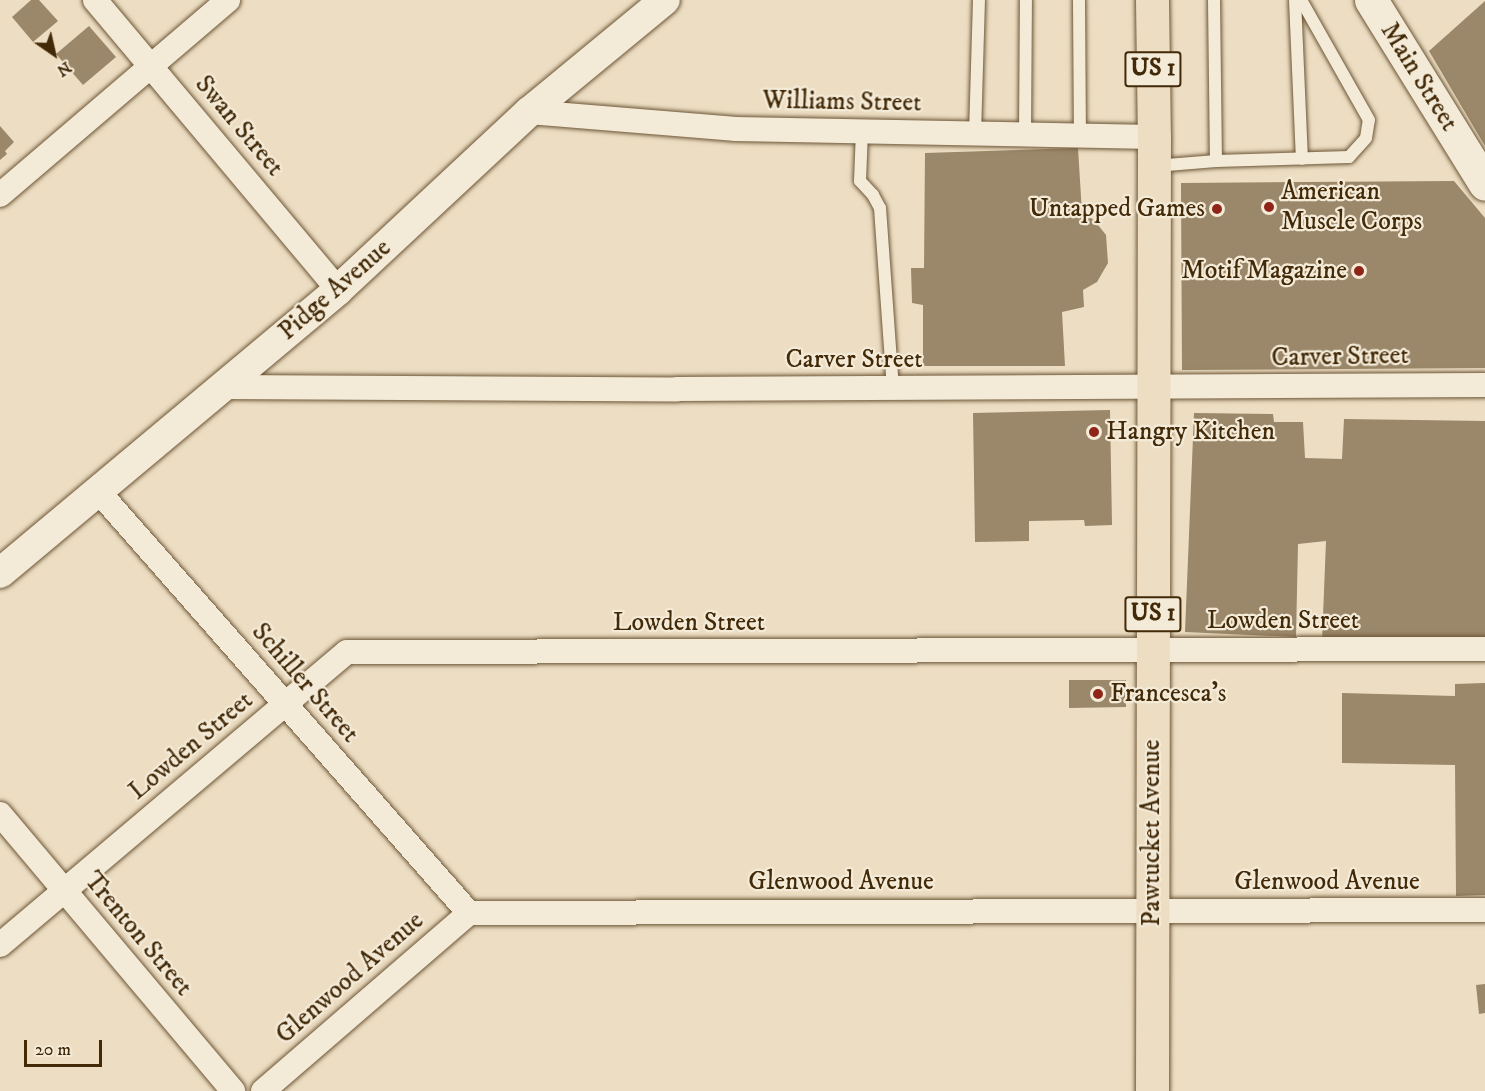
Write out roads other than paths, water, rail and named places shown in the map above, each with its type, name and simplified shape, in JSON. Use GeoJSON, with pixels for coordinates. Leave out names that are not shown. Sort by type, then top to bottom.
{"type":"FeatureCollection","features":[{"type":"Feature","properties":{"kind":"main road","name":"Pawtucket Avenue"},"geometry":{"type":"LineString","coordinates":[[1152,0],[1154,152],[1152,1091]]}},
{"type":"Feature","properties":{"kind":"main road","name":"Main Street"},"geometry":{"type":"LineString","coordinates":[[1371,0],[1485,184]]}},
{"type":"Feature","properties":{"kind":"street","name":"Swan Street"},"geometry":{"type":"LineString","coordinates":[[95,0],[338,290]]}},
{"type":"Feature","properties":{"kind":"street"},"geometry":{"type":"LineString","coordinates":[[0,195],[228,0]]}},
{"type":"Feature","properties":{"kind":"street","name":"Pidge Avenue"},"geometry":{"type":"LineString","coordinates":[[0,573],[338,290],[529,112],[665,0]]}},
{"type":"Feature","properties":{"kind":"street","name":"Williams Street"},"geometry":{"type":"LineString","coordinates":[[529,112],[736,129],[1080,136],[1154,152]]}},
{"type":"Feature","properties":{"kind":"street","name":"Carver Street"},"geometry":{"type":"LineString","coordinates":[[223,387],[1153,388],[1485,385]]}},
{"type":"Feature","properties":{"kind":"street","name":"Schiller Street"},"geometry":{"type":"LineString","coordinates":[[98,491],[469,913]]}},
{"type":"Feature","properties":{"kind":"street","name":"Lowden Street"},"geometry":{"type":"LineString","coordinates":[[0,945],[346,652],[1485,649]]}},
{"type":"Feature","properties":{"kind":"street","name":"Trenton Street"},"geometry":{"type":"LineString","coordinates":[[0,814],[233,1091]]}},
{"type":"Feature","properties":{"kind":"street","name":"Glenwood Avenue"},"geometry":{"type":"LineString","coordinates":[[263,1091],[469,913],[1485,910]]}},
{"type":"Feature","properties":{"kind":"lane"},"geometry":{"type":"LineString","coordinates":[[975,134],[979,0]]}},
{"type":"Feature","properties":{"kind":"lane"},"geometry":{"type":"LineString","coordinates":[[1024,135],[1026,0]]}},
{"type":"Feature","properties":{"kind":"lane"},"geometry":{"type":"LineString","coordinates":[[1079,0],[1080,136]]}},
{"type":"Feature","properties":{"kind":"lane"},"geometry":{"type":"LineString","coordinates":[[1214,0],[1216,161]]}},
{"type":"Feature","properties":{"kind":"lane"},"geometry":{"type":"LineString","coordinates":[[1295,0],[1302,159]]}},
{"type":"Feature","properties":{"kind":"lane"},"geometry":{"type":"LineString","coordinates":[[1154,152],[1216,161],[1349,157],[1366,138],[1369,120],[1301,0]]}},
{"type":"Feature","properties":{"kind":"lane"},"geometry":{"type":"LineString","coordinates":[[862,131],[860,182],[873,195],[880,208],[893,388]]}},
{"type":"Feature","properties":{"kind":"place","name":"American Muscle Corps"},"geometry":{"type":"Point","coordinates":[1269,207]}},
{"type":"Feature","properties":{"kind":"place","name":"Untapped Games"},"geometry":{"type":"Point","coordinates":[1217,209]}},
{"type":"Feature","properties":{"kind":"place","name":"Motif Magazine"},"geometry":{"type":"Point","coordinates":[1359,271]}},
{"type":"Feature","properties":{"kind":"place","name":"Hangry Kitchen"},"geometry":{"type":"Point","coordinates":[1094,432]}},
{"type":"Feature","properties":{"kind":"place","name":"Francesca's"},"geometry":{"type":"Point","coordinates":[1098,694]}}]}
